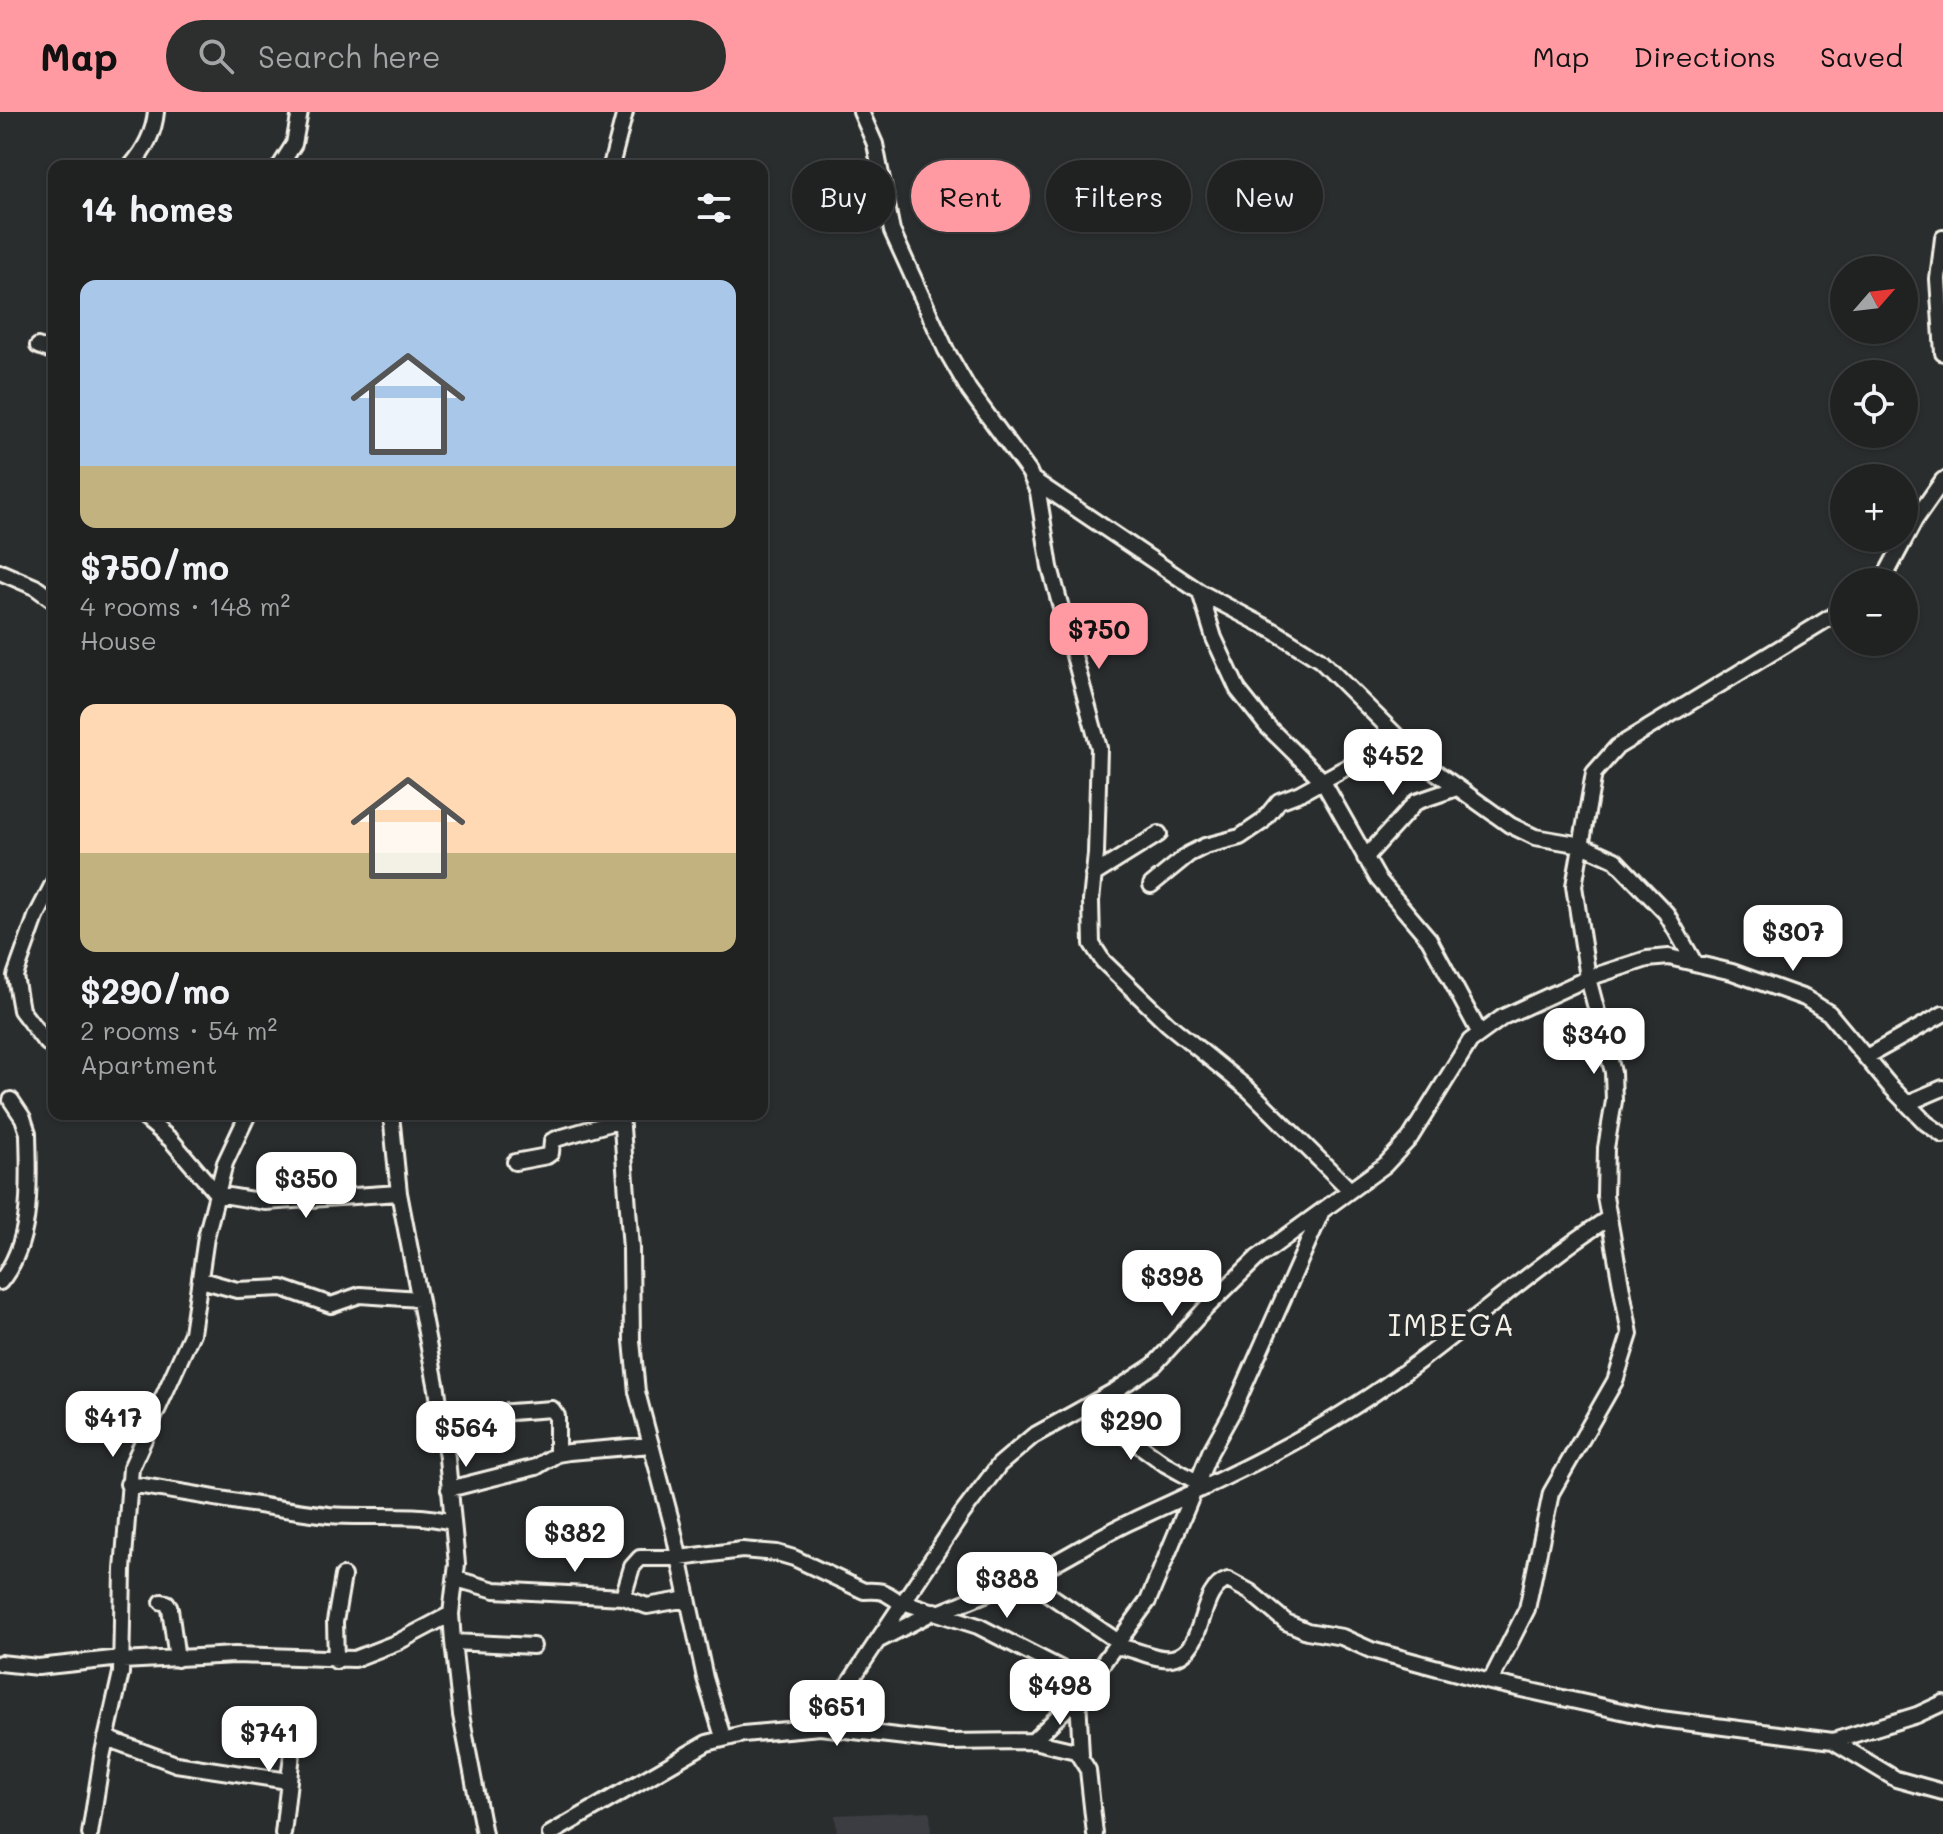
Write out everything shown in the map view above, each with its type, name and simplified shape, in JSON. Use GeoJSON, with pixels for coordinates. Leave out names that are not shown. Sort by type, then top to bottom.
{"type":"FeatureCollection","features":[{"type":"Feature","properties":{"kind":"street"},"geometry":{"type":"LineString","coordinates":[[139,160],[153,131],[156,112]]}},
{"type":"Feature","properties":{"kind":"street"},"geometry":{"type":"LineString","coordinates":[[284,160],[294,144],[300,112]]}},
{"type":"Feature","properties":{"kind":"street"},"geometry":{"type":"LineString","coordinates":[[613,160],[625,112]]}},
{"type":"Feature","properties":{"kind":"street"},"geometry":{"type":"LineString","coordinates":[[861,112],[875,144],[892,231],[946,350],[969,390],[1035,481],[1200,592],[1274,631],[1320,660],[1426,765],[1523,832],[1582,845],[1615,860],[1647,890],[1677,930],[1694,962]]}},
{"type":"Feature","properties":{"kind":"street"},"geometry":{"type":"LineString","coordinates":[[1943,238],[1938,279],[1943,353]]}},
{"type":"Feature","properties":{"kind":"street"},"geometry":{"type":"LineString","coordinates":[[38,346],[48,350]]}},
{"type":"Feature","properties":{"kind":"street"},"geometry":{"type":"LineString","coordinates":[[1889,568],[1910,529],[1943,480]]}},
{"type":"Feature","properties":{"kind":"street"},"geometry":{"type":"LineString","coordinates":[[1035,481],[1050,567],[1099,748],[1091,937],[1103,961],[1168,1024],[1249,1090],[1350,1190]]}},
{"type":"Feature","properties":{"kind":"street"},"geometry":{"type":"LineString","coordinates":[[0,572],[35,587],[48,597]]}},
{"type":"Feature","properties":{"kind":"street"},"geometry":{"type":"LineString","coordinates":[[1200,592],[1214,638],[1238,690],[1266,725],[1322,780],[1378,879],[1429,939],[1479,1032]]}},
{"type":"Feature","properties":{"kind":"street"},"geometry":{"type":"LineString","coordinates":[[1490,1682],[1527,1609],[1551,1493],[1615,1381],[1627,1349],[1629,1319],[1607,1219],[1606,1148],[1614,1086],[1588,978],[1574,886],[1594,773],[1607,756],[1830,618]]}},
{"type":"Feature","properties":{"kind":"street"},"geometry":{"type":"LineString","coordinates":[[1151,885],[1189,854],[1218,841],[1240,837],[1262,822],[1279,801],[1400,738]]}},
{"type":"Feature","properties":{"kind":"street"},"geometry":{"type":"LineString","coordinates":[[1365,858],[1416,802],[1457,788]]}},
{"type":"Feature","properties":{"kind":"street"},"geometry":{"type":"LineString","coordinates":[[1093,875],[1159,834]]}},
{"type":"Feature","properties":{"kind":"street"},"geometry":{"type":"LineString","coordinates":[[48,894],[36,917],[15,976],[21,1010],[48,1044]]}},
{"type":"Feature","properties":{"kind":"street"},"geometry":{"type":"LineString","coordinates":[[820,1727],[999,1465],[1033,1436],[1154,1365],[1257,1258],[1385,1165],[1410,1138],[1460,1056],[1479,1032],[1527,1005],[1588,978],[1647,959],[1669,957],[1732,972],[1805,998],[1837,1020],[1926,1123],[1943,1135]]}},
{"type":"Feature","properties":{"kind":"street"},"geometry":{"type":"LineString","coordinates":[[1866,1057],[1943,1014]]}},
{"type":"Feature","properties":{"kind":"street"},"geometry":{"type":"LineString","coordinates":[[1908,1103],[1943,1088]]}},
{"type":"Feature","properties":{"kind":"street"},"geometry":{"type":"LineString","coordinates":[[0,1282],[17,1256],[26,1226],[28,1133],[23,1118],[11,1100]]}},
{"type":"Feature","properties":{"kind":"street"},"geometry":{"type":"LineString","coordinates":[[147,1120],[171,1140],[217,1194],[265,1202],[399,1193]]}},
{"type":"Feature","properties":{"kind":"street"},"geometry":{"type":"LineString","coordinates":[[90,1834],[122,1659],[128,1484],[137,1450],[192,1333],[217,1194],[225,1163],[245,1120]]}},
{"type":"Feature","properties":{"kind":"street"},"geometry":{"type":"LineString","coordinates":[[392,1120],[399,1193],[442,1417],[456,1579],[451,1614],[453,1642],[461,1715],[484,1834]]}},
{"type":"Feature","properties":{"kind":"street"},"geometry":{"type":"LineString","coordinates":[[515,1162],[547,1156],[551,1153],[552,1141],[612,1120]]}},
{"type":"Feature","properties":{"kind":"street"},"geometry":{"type":"LineString","coordinates":[[621,1120],[631,1249],[634,1368],[680,1558],[705,1678],[723,1737]]}},
{"type":"Feature","properties":{"kind":"street"},"geometry":{"type":"LineString","coordinates":[[1033,1741],[1078,1697],[1148,1601],[1303,1249],[1325,1207]]}},
{"type":"Feature","properties":{"kind":"street"},"geometry":{"type":"LineString","coordinates":[[876,1641],[938,1612],[1025,1578],[1365,1400],[1607,1219]]}},
{"type":"Feature","properties":{"kind":"street"},"geometry":{"type":"LineString","coordinates":[[201,1280],[237,1290],[282,1288],[331,1305],[360,1295],[419,1299]]}},
{"type":"Feature","properties":{"kind":"street"},"geometry":{"type":"LineString","coordinates":[[1087,1407],[1200,1488]]}},
{"type":"Feature","properties":{"kind":"street"},"geometry":{"type":"LineString","coordinates":[[442,1417],[552,1409],[557,1416],[557,1454]]}},
{"type":"Feature","properties":{"kind":"street"},"geometry":{"type":"LineString","coordinates":[[449,1489],[536,1467],[557,1454],[651,1445]]}},
{"type":"Feature","properties":{"kind":"street"},"geometry":{"type":"LineString","coordinates":[[128,1484],[312,1513],[420,1516],[452,1522]]}},
{"type":"Feature","properties":{"kind":"street"},"geometry":{"type":"LineString","coordinates":[[623,1597],[638,1559],[646,1556],[680,1558],[742,1550],[786,1555],[858,1589],[885,1592],[902,1603],[978,1626],[1089,1683]]}},
{"type":"Feature","properties":{"kind":"street"},"geometry":{"type":"LineString","coordinates":[[336,1661],[335,1622],[343,1576]]}},
{"type":"Feature","properties":{"kind":"street"},"geometry":{"type":"LineString","coordinates":[[1025,1578],[1118,1645],[1168,1658],[1183,1654],[1195,1636],[1214,1590],[1228,1580],[1240,1585],[1295,1627],[1342,1637],[1371,1650],[1490,1682],[1653,1718],[1833,1741],[1896,1779],[1943,1792]]}},
{"type":"Feature","properties":{"kind":"street"},"geometry":{"type":"LineString","coordinates":[[456,1579],[495,1590],[623,1597],[647,1606],[688,1599]]}},
{"type":"Feature","properties":{"kind":"street"},"geometry":{"type":"LineString","coordinates":[[162,1602],[167,1603],[170,1609],[177,1659]]}},
{"type":"Feature","properties":{"kind":"street"},"geometry":{"type":"LineString","coordinates":[[0,1663],[38,1667],[122,1659],[235,1655],[336,1661],[379,1651],[451,1614]]}},
{"type":"Feature","properties":{"kind":"street"},"geometry":{"type":"LineString","coordinates":[[453,1642],[533,1646]]}},
{"type":"Feature","properties":{"kind":"street"},"geometry":{"type":"LineString","coordinates":[[1078,1697],[1081,1755],[1088,1770],[1095,1834]]}},
{"type":"Feature","properties":{"kind":"street"},"geometry":{"type":"LineString","coordinates":[[1833,1741],[1917,1715],[1943,1703]]}},
{"type":"Feature","properties":{"kind":"street"},"geometry":{"type":"LineString","coordinates":[[283,1834],[296,1718]]}},
{"type":"Feature","properties":{"kind":"street"},"geometry":{"type":"LineString","coordinates":[[550,1834],[677,1759],[723,1737],[820,1727],[948,1742],[1033,1741],[1081,1755]]}},
{"type":"Feature","properties":{"kind":"street"},"geometry":{"type":"LineString","coordinates":[[106,1738],[176,1764],[288,1781]]}},
{"type":"Feature","properties":{"kind":"shaded area"},"geometry":{"type":"Polygon","coordinates":[[[930,1811],[931,1834],[837,1834],[835,1815],[930,1811]]]}},
{"type":"Feature","properties":{"kind":"district","name":"IMBEGA"},"geometry":{"type":"Point","coordinates":[1452,1326]}}]}
